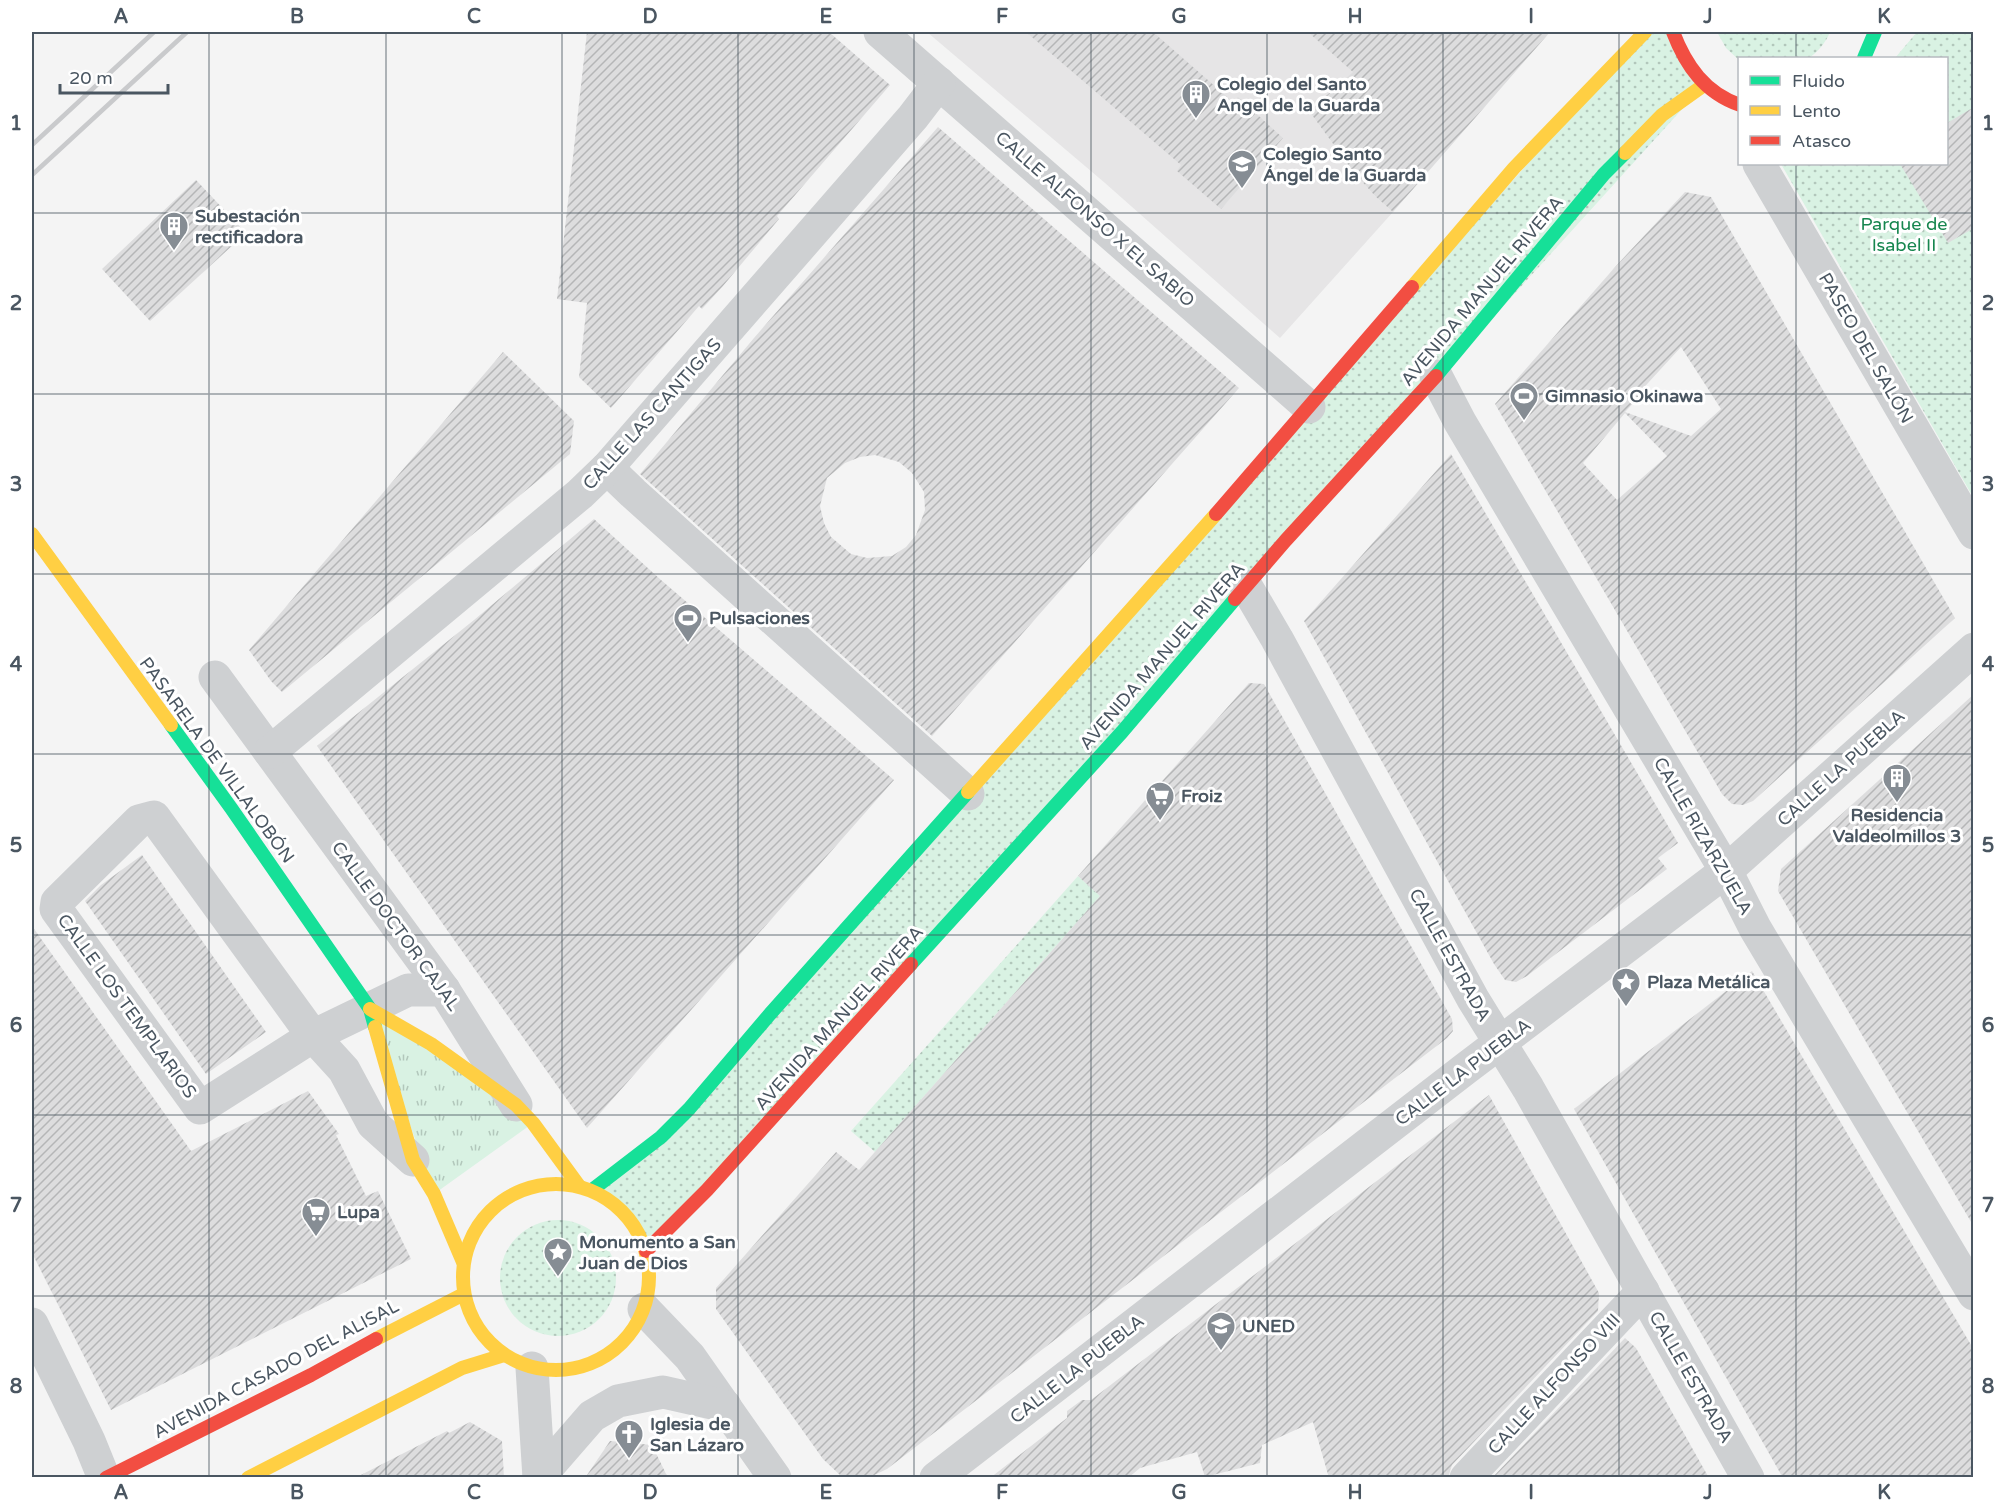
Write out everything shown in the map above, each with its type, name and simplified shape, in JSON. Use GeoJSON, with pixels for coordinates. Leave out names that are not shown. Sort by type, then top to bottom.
{"type":"FeatureCollection","features":[{"type":"Feature","properties":{"kind":"main road"},"geometry":{"type":"LineString","coordinates":[[585,1188],[661,1137],[689,1109],[770,1014],[968,794],[1309,407],[1514,168],[1645,32]]}},
{"type":"Feature","properties":{"kind":"main road"},"geometry":{"type":"LineString","coordinates":[[1673,32],[1679,49],[1690,68],[1704,85],[1737,109]]}},
{"type":"Feature","properties":{"kind":"main road"},"geometry":{"type":"LineString","coordinates":[[1864,57],[1875,32]]}},
{"type":"Feature","properties":{"kind":"main road","name":"AVENIDA MANUEL RIVERA"},"geometry":{"type":"LineString","coordinates":[[646,1251],[708,1190],[1114,740],[1246,586],[1436,376],[1604,174],[1662,115],[1704,85]]}},
{"type":"Feature","properties":{"kind":"main road","name":"PASARELA DE VILLALOBÓN"},"geometry":{"type":"LineString","coordinates":[[32,534],[237,818],[370,1008]]}},
{"type":"Feature","properties":{"kind":"main road"},"geometry":{"type":"LineString","coordinates":[[370,1008],[413,1160],[434,1194],[464,1262]]}},
{"type":"Feature","properties":{"kind":"main road","name":"CALLE DOCTOR CAJAL"},"geometry":{"type":"LineString","coordinates":[[370,1008],[431,1044],[516,1105],[585,1188]]}},
{"type":"Feature","properties":{"kind":"main road"},"geometry":{"type":"LineString","coordinates":[[248,1478],[462,1368],[518,1361],[559,1371],[586,1366],[611,1353],[631,1334],[644,1310],[649,1280],[646,1251],[634,1226],[616,1205],[585,1188],[553,1183],[528,1187],[505,1198],[485,1216],[471,1237],[464,1262],[464,1294],[472,1317],[485,1338],[518,1361]]}},
{"type":"Feature","properties":{"kind":"main road","name":"AVENIDA CASADO DEL ALISAL"},"geometry":{"type":"LineString","coordinates":[[105,1478],[311,1375],[414,1318],[464,1294]]}},
{"type":"Feature","properties":{"kind":"street","name":"CALLE ALFONSO X EL SABIO"},"geometry":{"type":"LineString","coordinates":[[880,32],[1309,407]]}},
{"type":"Feature","properties":{"kind":"street","name":"CALLE LAS CANTIGAS"},"geometry":{"type":"LineString","coordinates":[[270,752],[580,494],[607,468],[913,117],[939,83]]}},
{"type":"Feature","properties":{"kind":"street","name":"PASEO DEL SALÓN"},"geometry":{"type":"LineString","coordinates":[[1760,165],[1974,534]]}},
{"type":"Feature","properties":{"kind":"street","name":"CALLE RIZARZUELA"},"geometry":{"type":"LineString","coordinates":[[1436,376],[1460,422],[1726,871],[1770,953],[1974,1294]]}},
{"type":"Feature","properties":{"kind":"street"},"geometry":{"type":"LineString","coordinates":[[607,468],[633,494],[968,794]]}},
{"type":"Feature","properties":{"kind":"street","name":"CALLE ESTRADA"},"geometry":{"type":"LineString","coordinates":[[1246,586],[1473,999],[1528,1088],[1748,1478]]}},
{"type":"Feature","properties":{"kind":"street","name":"CALLE LA PUEBLA"},"geometry":{"type":"LineString","coordinates":[[936,1478],[1726,871],[1974,649]]}},
{"type":"Feature","properties":{"kind":"street","name":"CALLE DOCTOR CAJAL"},"geometry":{"type":"LineString","coordinates":[[215,677],[444,990],[516,1105]]}},
{"type":"Feature","properties":{"kind":"street","name":"CALLE LOS TEMPLARIOS"},"geometry":{"type":"LineString","coordinates":[[154,817],[313,1036],[200,1108],[56,909],[57,902],[139,821],[154,817]]}},
{"type":"Feature","properties":{"kind":"street"},"geometry":{"type":"LineString","coordinates":[[413,1160],[373,1124],[344,1070],[313,1036],[408,990],[444,990]]}},
{"type":"Feature","properties":{"kind":"street","name":"CALLE ALFONSO VIII"},"geometry":{"type":"LineString","coordinates":[[1466,1478],[1642,1291]]}},
{"type":"Feature","properties":{"kind":"street"},"geometry":{"type":"LineString","coordinates":[[644,1310],[690,1357],[775,1478]]}},
{"type":"Feature","properties":{"kind":"street"},"geometry":{"type":"LineString","coordinates":[[32,1324],[105,1478]]}},
{"type":"Feature","properties":{"kind":"street"},"geometry":{"type":"LineString","coordinates":[[518,1361],[539,1477]]}},
{"type":"Feature","properties":{"kind":"street"},"geometry":{"type":"LineString","coordinates":[[539,1477],[592,1416],[602,1408],[618,1401],[663,1392],[725,1406]]}},
{"type":"Feature","properties":{"kind":"shaded area","name":"Colegio Santo Ángel de la Guarda"},"geometry":{"type":"Polygon","coordinates":[[[927,32],[1399,32],[1309,111],[1355,174],[1393,212],[1280,338],[1105,183],[927,32]]]}},
{"type":"Feature","properties":{"kind":"green space"},"geometry":{"type":"Polygon","coordinates":[[[1645,32],[1673,32],[1704,85],[646,1251],[625,1216],[592,1190],[661,1137],[1645,32]]]}},
{"type":"Feature","properties":{"kind":"green space"},"geometry":{"type":"Polygon","coordinates":[[[1717,32],[1830,32],[1816,53],[1810,57],[1738,57],[1738,59],[1726,48],[1717,32]]]}},
{"type":"Feature","properties":{"kind":"green space","name":"Parque de Isabel II"},"geometry":{"type":"Polygon","coordinates":[[[1917,32],[1973,32],[1973,497],[1782,165],[1948,165],[1948,57],[1896,57],[1917,32]]]}},
{"type":"Feature","properties":{"kind":"green space"},"geometry":{"type":"Polygon","coordinates":[[[1078,876],[1100,896],[875,1152],[851,1131],[1078,876]]]}},
{"type":"Feature","properties":{"kind":"green space"},"geometry":{"type":"Polygon","coordinates":[[[370,1009],[533,1123],[434,1194],[370,1009]]]}},
{"type":"Feature","properties":{"kind":"green space"},"geometry":{"type":"Polygon","coordinates":[[[558,1220],[580,1225],[599,1237],[611,1256],[616,1278],[611,1300],[599,1319],[580,1331],[558,1336],[536,1331],[517,1319],[505,1300],[500,1278],[505,1256],[517,1237],[536,1225],[558,1220]]]}},
{"type":"Feature","properties":{"kind":"building"},"geometry":{"type":"Polygon","coordinates":[[[587,32],[829,32],[890,85],[777,216],[779,219],[723,286],[702,309],[699,306],[611,408],[579,377],[587,303],[557,299],[587,32]]]}},
{"type":"Feature","properties":{"kind":"building","name":"Colegio del Santo Angel de la Guarda"},"geometry":{"type":"Polygon","coordinates":[[[1026,32],[1153,32],[1233,102],[1238,97],[1283,138],[1221,209],[1177,171],[1181,165],[1026,32]]]}},
{"type":"Feature","properties":{"kind":"building"},"geometry":{"type":"Polygon","coordinates":[[[1308,32],[1550,32],[1393,212],[1355,174],[1309,111],[1353,72],[1308,32]]]}},
{"type":"Feature","properties":{"kind":"building"},"geometry":{"type":"Polygon","coordinates":[[[1974,107],[1974,228],[1948,243],[1901,165],[1948,165],[1948,122],[1974,107]]]}},
{"type":"Feature","properties":{"kind":"building"},"geometry":{"type":"Polygon","coordinates":[[[938,127],[1239,388],[932,736],[640,474],[754,338],[938,127]],[[875,455],[860,457],[845,463],[827,478],[820,506],[824,523],[831,537],[851,554],[867,558],[892,556],[906,547],[916,535],[925,510],[924,492],[912,473],[899,462],[875,455]]]}},
{"type":"Feature","properties":{"kind":"building","name":"Subestación rectificadora"},"geometry":{"type":"Polygon","coordinates":[[[196,180],[246,233],[150,321],[102,269],[196,180]]]}},
{"type":"Feature","properties":{"kind":"building"},"geometry":{"type":"Polygon","coordinates":[[[1685,192],[1711,197],[1955,618],[1753,801],[1743,805],[1732,804],[1722,794],[1495,404],[1616,266],[1685,192]],[[1681,347],[1637,395],[1639,397],[1625,412],[1691,436],[1721,409],[1681,347]],[[1625,413],[1583,463],[1617,500],[1667,456],[1625,413]]]}},
{"type":"Feature","properties":{"kind":"building"},"geometry":{"type":"Polygon","coordinates":[[[503,352],[574,421],[570,454],[282,692],[271,681],[249,650],[503,352]]]}},
{"type":"Feature","properties":{"kind":"building"},"geometry":{"type":"Polygon","coordinates":[[[1451,454],[1678,843],[1658,858],[1667,869],[1516,982],[1505,980],[1494,964],[1304,621],[1451,454]]]}},
{"type":"Feature","properties":{"kind":"building"},"geometry":{"type":"Polygon","coordinates":[[[594,519],[661,580],[894,780],[587,1128],[317,746],[474,620],[594,519]]]}},
{"type":"Feature","properties":{"kind":"building"},"geometry":{"type":"Polygon","coordinates":[[[1249,683],[1264,684],[1452,1019],[1453,1031],[1447,1038],[887,1469],[868,1478],[841,1476],[823,1459],[716,1309],[716,1288],[836,1152],[859,1170],[1100,896],[1078,876],[1249,683]]]}},
{"type":"Feature","properties":{"kind":"building"},"geometry":{"type":"Polygon","coordinates":[[[1974,694],[1974,1227],[1778,891],[1781,869],[1974,694]]]}},
{"type":"Feature","properties":{"kind":"building"},"geometry":{"type":"Polygon","coordinates":[[[142,855],[266,1032],[206,1074],[85,901],[101,885],[142,855]]]}},
{"type":"Feature","properties":{"kind":"building"},"geometry":{"type":"Polygon","coordinates":[[[32,926],[191,1151],[308,1091],[339,1134],[336,1135],[366,1196],[378,1191],[411,1259],[111,1410],[32,1253],[32,926]]]}},
{"type":"Feature","properties":{"kind":"building"},"geometry":{"type":"Polygon","coordinates":[[[1752,971],[1974,1350],[1974,1478],[1783,1478],[1574,1109],[1752,971]]]}},
{"type":"Feature","properties":{"kind":"building"},"geometry":{"type":"Polygon","coordinates":[[[1489,1095],[1599,1293],[1598,1311],[1452,1465],[1448,1478],[1329,1478],[1313,1422],[1262,1445],[1260,1463],[1205,1477],[1197,1452],[1140,1468],[1128,1478],[990,1478],[1067,1418],[1067,1411],[1082,1400],[1091,1400],[1489,1095]]]}},
{"type":"Feature","properties":{"kind":"building"},"geometry":{"type":"Polygon","coordinates":[[[1625,1338],[1636,1348],[1709,1478],[1492,1478],[1625,1338]]]}},
{"type":"Feature","properties":{"kind":"building"},"geometry":{"type":"Polygon","coordinates":[[[470,1422],[502,1441],[504,1478],[355,1478],[447,1431],[449,1433],[470,1422]]]}},
{"type":"Feature","properties":{"kind":"building","name":"Iglesia de San Lázaro"},"geometry":{"type":"Polygon","coordinates":[[[610,1441],[652,1445],[668,1478],[585,1478],[610,1441]]]}},
{"type":"Feature","properties":{"kind":"railway"},"geometry":{"type":"LineString","coordinates":[[32,145],[154,32]]}},
{"type":"Feature","properties":{"kind":"railway"},"geometry":{"type":"LineString","coordinates":[[32,175],[187,32]]}},
{"type":"Feature","properties":{"kind":"traffic: fast"},"geometry":{"type":"LineString","coordinates":[[1864,57],[1875,32]]}},
{"type":"Feature","properties":{"kind":"traffic: fast"},"geometry":{"type":"LineString","coordinates":[[1436,376],[1604,174],[1625,153]]}},
{"type":"Feature","properties":{"kind":"traffic: fast"},"geometry":{"type":"LineString","coordinates":[[911,964],[1122,732],[1235,599]]}},
{"type":"Feature","properties":{"kind":"traffic: fast"},"geometry":{"type":"LineString","coordinates":[[171,725],[370,1009],[375,1027]]}},
{"type":"Feature","properties":{"kind":"traffic: fast"},"geometry":{"type":"LineString","coordinates":[[592,1190],[661,1137],[689,1109],[770,1014],[968,792]]}},
{"type":"Feature","properties":{"kind":"traffic: slow"},"geometry":{"type":"LineString","coordinates":[[1412,287],[1514,168],[1645,32]]}},
{"type":"Feature","properties":{"kind":"traffic: slow"},"geometry":{"type":"LineString","coordinates":[[1625,153],[1662,115],[1704,85]]}},
{"type":"Feature","properties":{"kind":"traffic: slow"},"geometry":{"type":"LineString","coordinates":[[968,792],[1216,514]]}},
{"type":"Feature","properties":{"kind":"traffic: slow"},"geometry":{"type":"LineString","coordinates":[[32,534],[171,725]]}},
{"type":"Feature","properties":{"kind":"traffic: slow"},"geometry":{"type":"LineString","coordinates":[[370,1009],[431,1044],[516,1105],[533,1123],[579,1186]]}},
{"type":"Feature","properties":{"kind":"traffic: slow"},"geometry":{"type":"LineString","coordinates":[[375,1027],[413,1160],[434,1194],[463,1262]]}},
{"type":"Feature","properties":{"kind":"traffic: slow"},"geometry":{"type":"LineString","coordinates":[[556,1184],[592,1191],[622,1211],[642,1241],[649,1277],[642,1313],[622,1343],[592,1363],[556,1370],[520,1363],[490,1343],[470,1313],[463,1277],[470,1241],[490,1211],[520,1191],[556,1184]]}},
{"type":"Feature","properties":{"kind":"traffic: slow"},"geometry":{"type":"LineString","coordinates":[[376,1339],[464,1294]]}},
{"type":"Feature","properties":{"kind":"traffic: slow"},"geometry":{"type":"LineString","coordinates":[[248,1478],[462,1368],[504,1355]]}},
{"type":"Feature","properties":{"kind":"traffic: jam"},"geometry":{"type":"LineString","coordinates":[[1673,32],[1684,56],[1698,77],[1717,93],[1738,104]]}},
{"type":"Feature","properties":{"kind":"traffic: jam"},"geometry":{"type":"LineString","coordinates":[[1216,514],[1412,287]]}},
{"type":"Feature","properties":{"kind":"traffic: jam"},"geometry":{"type":"LineString","coordinates":[[1235,599],[1436,376]]}},
{"type":"Feature","properties":{"kind":"traffic: jam"},"geometry":{"type":"LineString","coordinates":[[646,1251],[707,1190],[911,964]]}},
{"type":"Feature","properties":{"kind":"traffic: jam"},"geometry":{"type":"LineString","coordinates":[[106,1478],[311,1375],[376,1339]]}},
{"type":"Feature","properties":{"kind":"place","name":"Colegio del Santo Angel de la Guarda"},"geometry":{"type":"Point","coordinates":[1196,120]}},
{"type":"Feature","properties":{"kind":"place","name":"Colegio Santo Ángel de la Guarda"},"geometry":{"type":"Point","coordinates":[1242,190]}},
{"type":"Feature","properties":{"kind":"place","name":"Subestación rectificadora"},"geometry":{"type":"Point","coordinates":[174,252]}},
{"type":"Feature","properties":{"kind":"place","name":"Gimnasio Okinawa"},"geometry":{"type":"Point","coordinates":[1524,422]}},
{"type":"Feature","properties":{"kind":"place","name":"Pulsaciones"},"geometry":{"type":"Point","coordinates":[688,644]}},
{"type":"Feature","properties":{"kind":"place","name":"Residencia Valdeolmillos 3"},"geometry":{"type":"Point","coordinates":[1897,804]}},
{"type":"Feature","properties":{"kind":"place","name":"Froiz"},"geometry":{"type":"Point","coordinates":[1160,822]}},
{"type":"Feature","properties":{"kind":"place","name":"Plaza Metálica"},"geometry":{"type":"Point","coordinates":[1626,1008]}},
{"type":"Feature","properties":{"kind":"place","name":"Lupa"},"geometry":{"type":"Point","coordinates":[316,1238]}},
{"type":"Feature","properties":{"kind":"place","name":"Monumento a San Juan de Dios"},"geometry":{"type":"Point","coordinates":[558,1278]}},
{"type":"Feature","properties":{"kind":"place","name":"UNED"},"geometry":{"type":"Point","coordinates":[1221,1352]}},
{"type":"Feature","properties":{"kind":"place","name":"Iglesia de San Lázaro"},"geometry":{"type":"Point","coordinates":[629,1460]}}]}
